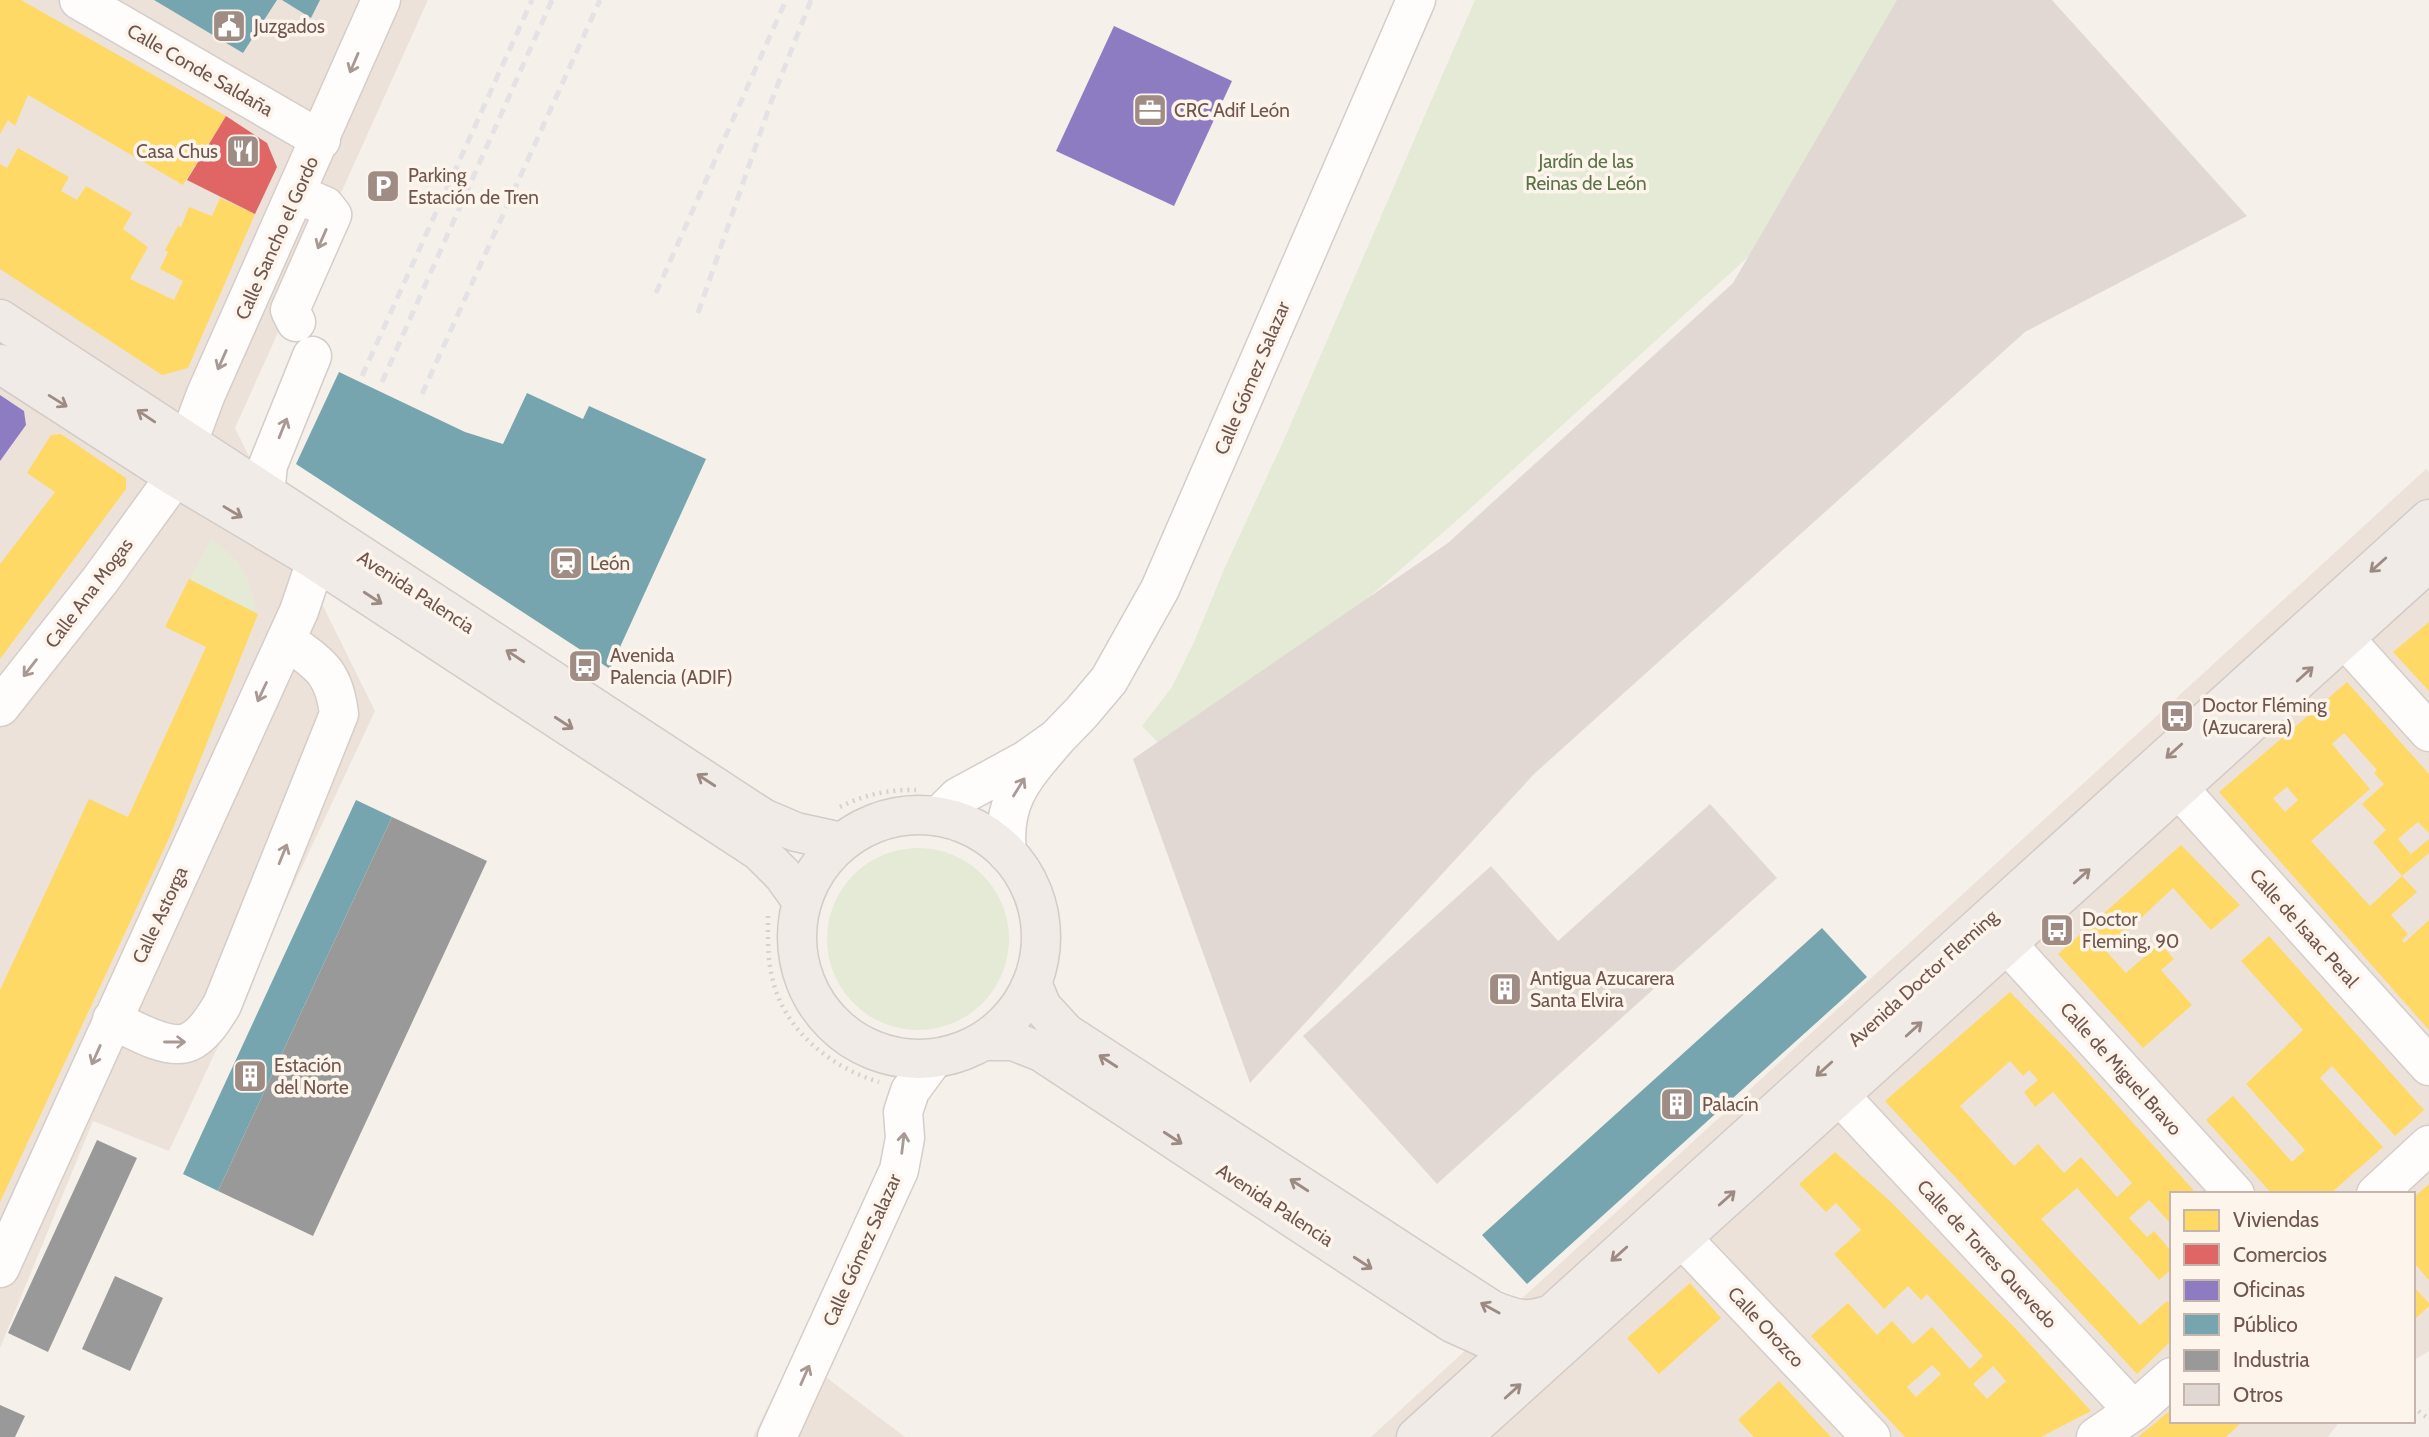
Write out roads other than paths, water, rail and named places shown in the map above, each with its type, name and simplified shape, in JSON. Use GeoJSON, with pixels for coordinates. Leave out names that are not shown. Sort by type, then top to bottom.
{"type":"FeatureCollection","features":[{"type":"Feature","properties":{"kind":"main road","name":"Avenida Palencia"},"geometry":{"type":"LineString","coordinates":[[0,319],[181,460]]}},
{"type":"Feature","properties":{"kind":"main road","name":"Avenida Palencia"},"geometry":{"type":"LineString","coordinates":[[0,364],[181,460],[265,494],[322,548],[759,851],[783,875],[784,906]]}},
{"type":"Feature","properties":{"kind":"main road"},"geometry":{"type":"LineString","coordinates":[[181,460],[322,548]]}},
{"type":"Feature","properties":{"kind":"main road","name":"Avenida Doctor Fleming"},"geometry":{"type":"LineString","coordinates":[[1462,1437],[1561,1328],[2429,519]]}},
{"type":"Feature","properties":{"kind":"main road","name":"Avenida Palencia"},"geometry":{"type":"LineString","coordinates":[[322,548],[763,818],[796,832],[839,825]]}},
{"type":"Feature","properties":{"kind":"main road","name":"Avenida Doctor Fleming"},"geometry":{"type":"LineString","coordinates":[[1672,1227],[1840,1096],[2429,562]]}},
{"type":"Feature","properties":{"kind":"main road"},"geometry":{"type":"LineString","coordinates":[[949,806],[964,824],[987,836],[1007,853],[1027,881],[1039,914],[1040,950],[1032,984],[1020,1006],[1004,1025],[985,1041],[965,1051],[932,1060],[912,1061],[887,1056],[856,1042],[829,1020],[809,992],[798,959],[797,924],[784,906],[821,863],[839,825],[872,824],[949,806]]}},
{"type":"Feature","properties":{"kind":"main road","name":"Avenida Palencia"},"geometry":{"type":"LineString","coordinates":[[1032,984],[1042,1007],[1066,1033],[1492,1310],[1514,1319],[1536,1320],[1561,1328]]}},
{"type":"Feature","properties":{"kind":"main road","name":"Avenida Palencia"},"geometry":{"type":"LineString","coordinates":[[985,1041],[1013,1041],[1041,1052],[1452,1322],[1514,1349]]}},
{"type":"Feature","properties":{"kind":"main road"},"geometry":{"type":"LineString","coordinates":[[1452,1322],[1465,1347],[1469,1369],[1468,1391]]}},
{"type":"Feature","properties":{"kind":"main road","name":"Avenida Doctor Fleming"},"geometry":{"type":"LineString","coordinates":[[1416,1437],[1514,1349],[1561,1328]]}},
{"type":"Feature","properties":{"kind":"street","name":"Calle Conde Saldaña"},"geometry":{"type":"LineString","coordinates":[[79,0],[321,140]]}},
{"type":"Feature","properties":{"kind":"street","name":"Calle Sancho el Gordo"},"geometry":{"type":"LineString","coordinates":[[181,460],[381,0]]}},
{"type":"Feature","properties":{"kind":"street","name":"Calle Gómez Salazar"},"geometry":{"type":"LineString","coordinates":[[1007,853],[1006,822],[1011,801],[1029,771],[1109,680],[1160,589],[1416,0]]}},
{"type":"Feature","properties":{"kind":"street"},"geometry":{"type":"LineString","coordinates":[[265,494],[268,465],[312,356],[321,348],[324,336],[313,322],[296,322],[290,310],[332,215],[325,205],[296,194]]}},
{"type":"Feature","properties":{"kind":"street","name":"Calle Ana Mogas"},"geometry":{"type":"LineString","coordinates":[[0,707],[101,579],[181,460]]}},
{"type":"Feature","properties":{"kind":"street","name":"Calle Astorga"},"geometry":{"type":"LineString","coordinates":[[0,1268],[299,611],[322,548]]}},
{"type":"Feature","properties":{"kind":"street"},"geometry":{"type":"LineString","coordinates":[[2345,639],[2429,732]]}},
{"type":"Feature","properties":{"kind":"street"},"geometry":{"type":"LineString","coordinates":[[112,1020],[161,1042],[189,1042],[208,1027],[222,1005],[339,714],[336,692],[329,676],[286,640]]}},
{"type":"Feature","properties":{"kind":"street","name":"Calle Gómez Salazar"},"geometry":{"type":"LineString","coordinates":[[949,806],[1057,738]]}},
{"type":"Feature","properties":{"kind":"street","name":"Calle de Isaac Peral"},"geometry":{"type":"LineString","coordinates":[[2179,789],[2429,1066]]}},
{"type":"Feature","properties":{"kind":"street","name":"Calle de Miguel Bravo"},"geometry":{"type":"LineString","coordinates":[[2007,944],[2233,1192]]}},
{"type":"Feature","properties":{"kind":"street","name":"Calle Gómez Salazar"},"geometry":{"type":"LineString","coordinates":[[777,1437],[899,1170],[905,1138],[903,1112],[910,1091],[932,1060]]}},
{"type":"Feature","properties":{"kind":"street","name":"Calle de Torres Quevedo"},"geometry":{"type":"LineString","coordinates":[[1840,1096],[2134,1411]]}},
{"type":"Feature","properties":{"kind":"street"},"geometry":{"type":"LineString","coordinates":[[2378,1192],[2429,1145]]}},
{"type":"Feature","properties":{"kind":"street","name":"Calle Orozco"},"geometry":{"type":"LineString","coordinates":[[1672,1227],[1871,1437]]}},
{"type":"Feature","properties":{"kind":"street"},"geometry":{"type":"LineString","coordinates":[[2096,1437],[2134,1411],[2170,1379]]}},
{"type":"Feature","properties":{"kind":"railway"},"geometry":{"type":"LineString","coordinates":[[362,376],[532,0]]}},
{"type":"Feature","properties":{"kind":"railway"},"geometry":{"type":"LineString","coordinates":[[382,382],[552,0]]}},
{"type":"Feature","properties":{"kind":"railway"},"geometry":{"type":"LineString","coordinates":[[422,394],[600,0]]}},
{"type":"Feature","properties":{"kind":"railway"},"geometry":{"type":"LineString","coordinates":[[656,293],[786,0]]}},
{"type":"Feature","properties":{"kind":"railway"},"geometry":{"type":"LineString","coordinates":[[698,313],[771,102],[811,0]]}},
{"type":"Feature","properties":{"kind":"place","name":"Juzgados"},"geometry":{"type":"Point","coordinates":[229,26]}},
{"type":"Feature","properties":{"kind":"place","name":"CRC Adif León"},"geometry":{"type":"Point","coordinates":[1150,110]}},
{"type":"Feature","properties":{"kind":"place","name":"Casa Chus"},"geometry":{"type":"Point","coordinates":[243,151]}},
{"type":"Feature","properties":{"kind":"place","name":"Parking Estación de Tren"},"geometry":{"type":"Point","coordinates":[383,186]}},
{"type":"Feature","properties":{"kind":"place","name":"León"},"geometry":{"type":"Point","coordinates":[566,563]}},
{"type":"Feature","properties":{"kind":"place","name":"Avenida Palencia (ADIF)"},"geometry":{"type":"Point","coordinates":[585,666]}},
{"type":"Feature","properties":{"kind":"place","name":"Doctor Fléming (Azucarera)"},"geometry":{"type":"Point","coordinates":[2177,716]}},
{"type":"Feature","properties":{"kind":"place","name":"Doctor Fleming, 90"},"geometry":{"type":"Point","coordinates":[2057,930]}},
{"type":"Feature","properties":{"kind":"place","name":"Antigua Azucarera Santa Elvira"},"geometry":{"type":"Point","coordinates":[1505,989]}},
{"type":"Feature","properties":{"kind":"place","name":"Estación del Norte"},"geometry":{"type":"Point","coordinates":[250,1076]}},
{"type":"Feature","properties":{"kind":"place","name":"Palacín"},"geometry":{"type":"Point","coordinates":[1677,1104]}},
{"type":"Feature","properties":{"kind":"park label","name":"Jardín de las Reinas de León"},"geometry":{"type":"Point","coordinates":[1586,172]}}]}
